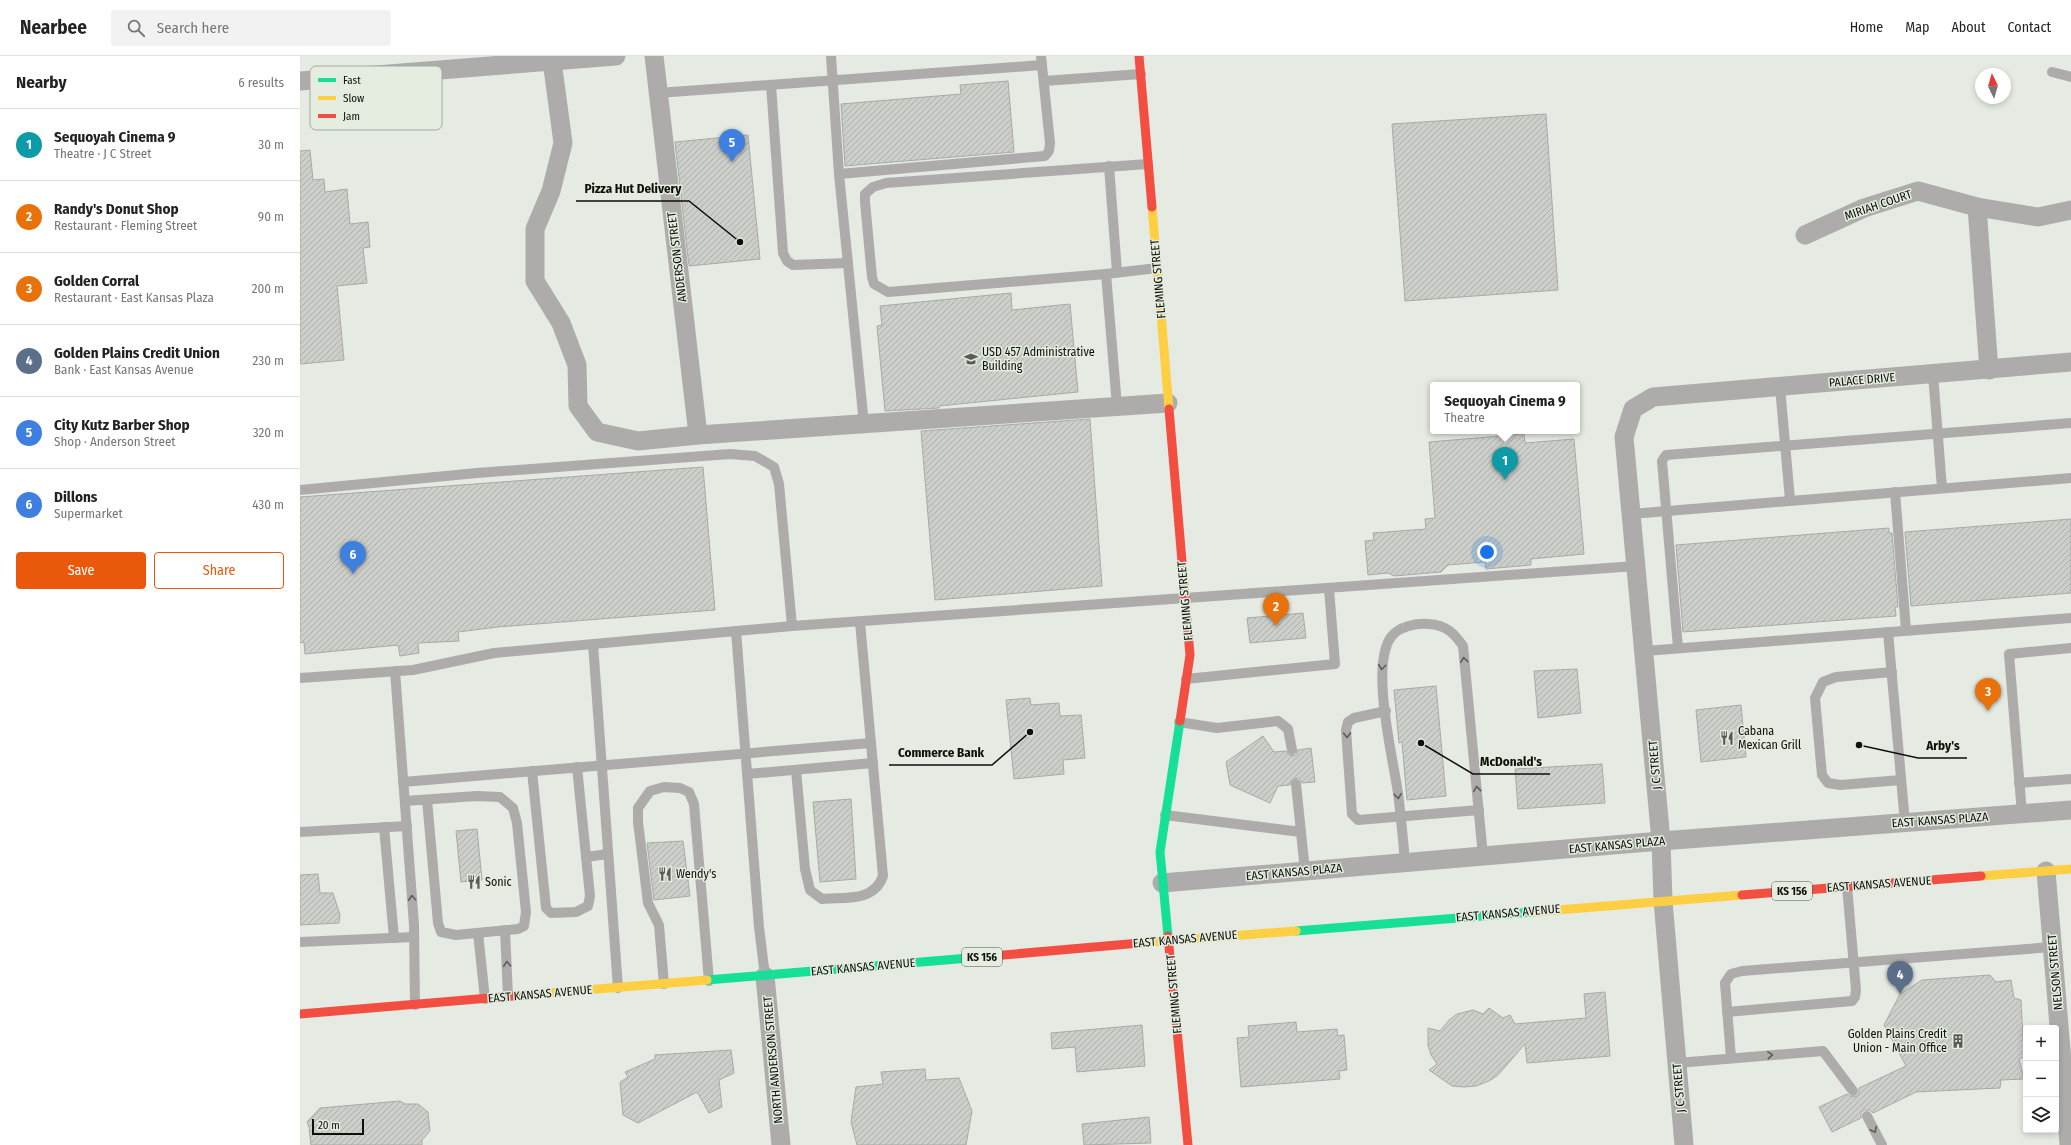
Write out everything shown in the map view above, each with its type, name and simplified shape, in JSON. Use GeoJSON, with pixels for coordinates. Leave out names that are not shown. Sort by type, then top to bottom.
{"type":"FeatureCollection","features":[{"type":"Feature","properties":{"kind":"main road","name":"FLEMING STREET"},"geometry":{"type":"LineString","coordinates":[[1139,56],[1190,655],[1160,852],[1188,1145]]}},
{"type":"Feature","properties":{"kind":"main road","name":"EAST KANSAS AVENUE"},"geometry":{"type":"LineString","coordinates":[[300,1014],[1169,941],[2071,869]]}},
{"type":"Feature","properties":{"kind":"street"},"geometry":{"type":"LineString","coordinates":[[442,70],[616,56]]}},
{"type":"Feature","properties":{"kind":"street","name":"ANDERSON STREET"},"geometry":{"type":"LineString","coordinates":[[654,56],[698,435]]}},
{"type":"Feature","properties":{"kind":"street"},"geometry":{"type":"LineString","coordinates":[[552,61],[563,143],[551,191],[535,229],[535,281],[560,323],[577,365],[578,406],[597,432],[638,441],[698,435],[1168,403]]}},
{"type":"Feature","properties":{"kind":"street"},"geometry":{"type":"LineString","coordinates":[[300,81],[310,80]]}},
{"type":"Feature","properties":{"kind":"street","name":"MIRIAH COURT"},"geometry":{"type":"LineString","coordinates":[[1805,235],[1864,208],[1918,191],[1977,207],[2038,216],[2071,210]]}},
{"type":"Feature","properties":{"kind":"street"},"geometry":{"type":"LineString","coordinates":[[1977,207],[1989,370]]}},
{"type":"Feature","properties":{"kind":"street","name":"PALACE DRIVE"},"geometry":{"type":"LineString","coordinates":[[1653,397],[2071,362]]}},
{"type":"Feature","properties":{"kind":"street","name":"J C STREET"},"geometry":{"type":"LineString","coordinates":[[1653,397],[1633,409],[1624,436],[1662,841],[1663,901],[1684,1145]]}},
{"type":"Feature","properties":{"kind":"street","name":"EAST KANSAS PLAZA"},"geometry":{"type":"LineString","coordinates":[[1162,883],[1662,841],[2071,810]]}},
{"type":"Feature","properties":{"kind":"street","name":"NELSON STREET"},"geometry":{"type":"LineString","coordinates":[[2046,871],[2052,947],[2066,1043],[2069,1145]]}},
{"type":"Feature","properties":{"kind":"street","name":"NORTH ANDERSON STREET"},"geometry":{"type":"LineString","coordinates":[[765,976],[781,1145]]}},
{"type":"Feature","properties":{"kind":"lane"},"geometry":{"type":"LineString","coordinates":[[831,56],[839,174],[864,424]]}},
{"type":"Feature","properties":{"kind":"lane"},"geometry":{"type":"LineString","coordinates":[[658,93],[833,81],[1042,60],[1050,143],[1049,151],[1045,156],[839,174]]}},
{"type":"Feature","properties":{"kind":"lane"},"geometry":{"type":"LineString","coordinates":[[2052,72],[2071,77]]}},
{"type":"Feature","properties":{"kind":"lane"},"geometry":{"type":"LineString","coordinates":[[1044,81],[1140,74]]}},
{"type":"Feature","properties":{"kind":"lane"},"geometry":{"type":"LineString","coordinates":[[771,85],[783,253],[787,261],[793,265],[848,263]]}},
{"type":"Feature","properties":{"kind":"lane"},"geometry":{"type":"LineString","coordinates":[[1148,164],[886,183],[873,187],[865,194],[865,202],[872,277],[874,284],[880,289],[888,292],[1106,274],[1157,268]]}},
{"type":"Feature","properties":{"kind":"lane"},"geometry":{"type":"LineString","coordinates":[[1109,166],[1117,272]]}},
{"type":"Feature","properties":{"kind":"lane"},"geometry":{"type":"LineString","coordinates":[[1106,274],[1117,406]]}},
{"type":"Feature","properties":{"kind":"lane"},"geometry":{"type":"LineString","coordinates":[[1933,374],[1942,488]]}},
{"type":"Feature","properties":{"kind":"lane"},"geometry":{"type":"LineString","coordinates":[[1780,387],[1790,500]]}},
{"type":"Feature","properties":{"kind":"lane"},"geometry":{"type":"LineString","coordinates":[[1678,648],[1662,461],[1666,455],[2071,422]]}},
{"type":"Feature","properties":{"kind":"lane"},"geometry":{"type":"LineString","coordinates":[[300,490],[477,473],[730,454],[755,456],[774,467],[779,484],[792,626]]}},
{"type":"Feature","properties":{"kind":"lane"},"geometry":{"type":"LineString","coordinates":[[1631,514],[2071,478]]}},
{"type":"Feature","properties":{"kind":"lane"},"geometry":{"type":"LineString","coordinates":[[1895,492],[1906,630]]}},
{"type":"Feature","properties":{"kind":"lane"},"geometry":{"type":"LineString","coordinates":[[300,678],[414,670],[494,653],[792,626],[1636,566]]}},
{"type":"Feature","properties":{"kind":"lane"},"geometry":{"type":"LineString","coordinates":[[1186,679],[1335,664],[1329,588]]}},
{"type":"Feature","properties":{"kind":"lane"},"geometry":{"type":"LineString","coordinates":[[1645,651],[2071,618]]}},
{"type":"Feature","properties":{"kind":"lane"},"geometry":{"type":"LineString","coordinates":[[796,770],[807,883],[810,890],[822,899],[868,895],[879,886],[882,876],[860,622]]}},
{"type":"Feature","properties":{"kind":"lane"},"geometry":{"type":"LineString","coordinates":[[1405,862],[1382,671],[1384,655],[1391,637],[1407,626],[1428,624],[1444,626],[1456,635],[1463,646],[1483,856]]}},
{"type":"Feature","properties":{"kind":"lane"},"geometry":{"type":"LineString","coordinates":[[736,631],[759,927],[765,976]]}},
{"type":"Feature","properties":{"kind":"lane"},"geometry":{"type":"LineString","coordinates":[[1888,632],[1905,823]]}},
{"type":"Feature","properties":{"kind":"lane"},"geometry":{"type":"LineString","coordinates":[[594,644],[618,988]]}},
{"type":"Feature","properties":{"kind":"lane"},"geometry":{"type":"LineString","coordinates":[[2022,814],[2009,654],[2071,648]]}},
{"type":"Feature","properties":{"kind":"lane"},"geometry":{"type":"LineString","coordinates":[[395,671],[414,937],[415,1004]]}},
{"type":"Feature","properties":{"kind":"lane"},"geometry":{"type":"LineString","coordinates":[[1892,672],[1836,676],[1823,682],[1815,698],[1822,774],[1828,783],[1840,785],[1901,780]]}},
{"type":"Feature","properties":{"kind":"lane"},"geometry":{"type":"LineString","coordinates":[[1386,711],[1354,718],[1348,722],[1346,730],[1352,814],[1358,820],[1479,810]]}},
{"type":"Feature","properties":{"kind":"lane"},"geometry":{"type":"LineString","coordinates":[[1179,722],[1217,728],[1278,721],[1288,729],[1292,750]]}},
{"type":"Feature","properties":{"kind":"lane"},"geometry":{"type":"LineString","coordinates":[[403,782],[871,743]]}},
{"type":"Feature","properties":{"kind":"lane"},"geometry":{"type":"LineString","coordinates":[[747,774],[873,763]]}},
{"type":"Feature","properties":{"kind":"lane"},"geometry":{"type":"LineString","coordinates":[[532,771],[543,896],[546,908],[551,912],[576,912],[588,906],[590,896],[577,767]]}},
{"type":"Feature","properties":{"kind":"lane"},"geometry":{"type":"LineString","coordinates":[[2019,783],[2071,779]]}},
{"type":"Feature","properties":{"kind":"lane"},"geometry":{"type":"LineString","coordinates":[[1296,784],[1305,871]]}},
{"type":"Feature","properties":{"kind":"lane"},"geometry":{"type":"LineString","coordinates":[[664,984],[659,925],[648,903],[638,822],[638,808],[650,791],[664,787],[680,788],[689,792],[694,804],[709,980]]}},
{"type":"Feature","properties":{"kind":"lane"},"geometry":{"type":"LineString","coordinates":[[405,801],[477,796],[500,797],[513,808],[517,824],[525,921],[524,926],[518,929],[456,935],[441,932],[438,923],[427,800]]}},
{"type":"Feature","properties":{"kind":"lane"},"geometry":{"type":"LineString","coordinates":[[1165,815],[1301,832]]}},
{"type":"Feature","properties":{"kind":"lane"},"geometry":{"type":"LineString","coordinates":[[300,832],[406,826]]}},
{"type":"Feature","properties":{"kind":"lane"},"geometry":{"type":"LineString","coordinates":[[384,827],[394,938]]}},
{"type":"Feature","properties":{"kind":"lane"},"geometry":{"type":"LineString","coordinates":[[586,857],[608,854]]}},
{"type":"Feature","properties":{"kind":"lane"},"geometry":{"type":"LineString","coordinates":[[1728,1012],[1852,1001],[1856,997],[1847,886]]}},
{"type":"Feature","properties":{"kind":"lane"},"geometry":{"type":"LineString","coordinates":[[505,930],[508,997]]}},
{"type":"Feature","properties":{"kind":"lane"},"geometry":{"type":"LineString","coordinates":[[478,933],[486,999]]}},
{"type":"Feature","properties":{"kind":"lane"},"geometry":{"type":"LineString","coordinates":[[300,942],[414,937]]}},
{"type":"Feature","properties":{"kind":"lane"},"geometry":{"type":"LineString","coordinates":[[1731,1058],[1725,983],[1731,974],[1742,971],[2052,947]]}},
{"type":"Feature","properties":{"kind":"lane"},"geometry":{"type":"LineString","coordinates":[[1677,1063],[1823,1051],[1853,1091]]}},
{"type":"Feature","properties":{"kind":"lane"},"geometry":{"type":"LineString","coordinates":[[1867,1116],[1882,1145]]}},
{"type":"Feature","properties":{"kind":"building"},"geometry":{"type":"Polygon","coordinates":[[[1008,81],[1014,152],[845,166],[841,104],[961,94],[960,85],[1008,81]]]}},
{"type":"Feature","properties":{"kind":"building"},"geometry":{"type":"Polygon","coordinates":[[[1546,114],[1558,290],[1405,301],[1392,124],[1546,114]]]}},
{"type":"Feature","properties":{"kind":"building"},"geometry":{"type":"Polygon","coordinates":[[[748,135],[760,259],[689,266],[675,142],[748,135]]]}},
{"type":"Feature","properties":{"kind":"building"},"geometry":{"type":"Polygon","coordinates":[[[310,150],[313,180],[324,179],[325,192],[347,189],[350,224],[368,222],[370,247],[363,248],[367,283],[337,286],[344,360],[300,364],[300,151],[310,150]]]}},
{"type":"Feature","properties":{"kind":"building"},"geometry":{"type":"Polygon","coordinates":[[[1011,293],[1012,310],[1070,304],[1078,392],[939,406],[939,408],[885,411],[877,326],[882,325],[880,306],[1011,293]]]}},
{"type":"Feature","properties":{"kind":"building"},"geometry":{"type":"Polygon","coordinates":[[[1090,419],[1102,586],[935,600],[921,431],[1090,419]]]}},
{"type":"Feature","properties":{"kind":"building"},"geometry":{"type":"Polygon","coordinates":[[[1524,434],[1525,443],[1574,439],[1584,554],[1531,559],[1531,565],[1486,569],[1485,562],[1448,565],[1441,572],[1394,576],[1388,573],[1368,575],[1365,541],[1374,540],[1373,533],[1426,529],[1425,519],[1435,518],[1429,442],[1524,434]]]}},
{"type":"Feature","properties":{"kind":"building"},"geometry":{"type":"Polygon","coordinates":[[[703,467],[715,610],[498,627],[458,632],[459,641],[418,643],[419,653],[400,656],[398,645],[305,654],[304,642],[300,643],[300,497],[703,467]]]}},
{"type":"Feature","properties":{"kind":"building"},"geometry":{"type":"Polygon","coordinates":[[[2071,519],[2071,593],[1911,606],[1905,532],[2071,519]]]}},
{"type":"Feature","properties":{"kind":"building"},"geometry":{"type":"Polygon","coordinates":[[[1889,528],[1889,533],[1892,533],[1898,607],[1895,607],[1896,616],[1683,632],[1676,545],[1889,528]]]}},
{"type":"Feature","properties":{"kind":"building"},"geometry":{"type":"Polygon","coordinates":[[[1303,613],[1306,638],[1250,643],[1247,618],[1303,613]]]}},
{"type":"Feature","properties":{"kind":"building"},"geometry":{"type":"Polygon","coordinates":[[[1577,669],[1581,713],[1538,718],[1534,671],[1577,669]]]}},
{"type":"Feature","properties":{"kind":"building"},"geometry":{"type":"Polygon","coordinates":[[[1436,686],[1446,796],[1407,800],[1402,742],[1399,743],[1394,690],[1436,686]]]}},
{"type":"Feature","properties":{"kind":"building"},"geometry":{"type":"Polygon","coordinates":[[[1030,698],[1031,705],[1059,703],[1060,716],[1081,715],[1085,758],[1063,760],[1064,774],[1014,779],[1006,700],[1030,698]]]}},
{"type":"Feature","properties":{"kind":"building"},"geometry":{"type":"Polygon","coordinates":[[[1741,705],[1746,757],[1701,762],[1696,710],[1741,705]]]}},
{"type":"Feature","properties":{"kind":"building"},"geometry":{"type":"Polygon","coordinates":[[[1263,736],[1274,752],[1286,751],[1290,756],[1296,755],[1298,750],[1311,748],[1315,782],[1302,783],[1299,778],[1293,779],[1290,785],[1278,786],[1270,803],[1230,785],[1226,762],[1263,736]]]}},
{"type":"Feature","properties":{"kind":"building"},"geometry":{"type":"Polygon","coordinates":[[[1602,764],[1605,803],[1518,809],[1515,769],[1602,764]]]}},
{"type":"Feature","properties":{"kind":"building"},"geometry":{"type":"Polygon","coordinates":[[[851,799],[856,879],[820,882],[813,802],[851,799]]]}},
{"type":"Feature","properties":{"kind":"building"},"geometry":{"type":"Polygon","coordinates":[[[477,829],[482,880],[461,882],[456,831],[477,829]]]}},
{"type":"Feature","properties":{"kind":"building"},"geometry":{"type":"Polygon","coordinates":[[[683,841],[690,896],[654,900],[647,843],[683,841]]]}},
{"type":"Feature","properties":{"kind":"building"},"geometry":{"type":"Polygon","coordinates":[[[318,874],[320,893],[333,893],[340,915],[339,923],[300,925],[300,875],[318,874]]]}},
{"type":"Feature","properties":{"kind":"building","name":"Golden Plains Credit Union - Main Office"},"geometry":{"type":"Polygon","coordinates":[[[1990,975],[1996,982],[2011,980],[2014,998],[2021,1000],[2023,1057],[2019,1059],[2023,1079],[2001,1080],[2000,1088],[1916,1092],[1873,1113],[1870,1110],[1864,1110],[1861,1113],[1861,1118],[1832,1132],[1819,1107],[1847,1094],[1851,1097],[1857,1096],[1859,1093],[1859,1088],[1906,1066],[1884,1025],[1900,994],[1922,980],[1990,975]]]}},
{"type":"Feature","properties":{"kind":"building"},"geometry":{"type":"Polygon","coordinates":[[[1605,992],[1610,1056],[1527,1063],[1525,1044],[1498,1075],[1489,1081],[1476,1086],[1464,1087],[1452,1086],[1429,1070],[1437,1064],[1431,1055],[1428,1045],[1428,1028],[1440,1031],[1449,1020],[1457,1014],[1473,1010],[1483,1014],[1489,1008],[1503,1018],[1510,1015],[1515,1024],[1586,1018],[1584,994],[1605,992]]]}},
{"type":"Feature","properties":{"kind":"building"},"geometry":{"type":"Polygon","coordinates":[[[1296,1022],[1297,1032],[1337,1029],[1338,1036],[1344,1035],[1347,1070],[1339,1071],[1340,1079],[1241,1087],[1237,1038],[1249,1037],[1248,1026],[1296,1022]]]}},
{"type":"Feature","properties":{"kind":"building"},"geometry":{"type":"Polygon","coordinates":[[[1142,1025],[1145,1066],[1077,1072],[1075,1047],[1052,1049],[1051,1033],[1142,1025]]]}},
{"type":"Feature","properties":{"kind":"building"},"geometry":{"type":"Polygon","coordinates":[[[731,1050],[734,1073],[719,1080],[722,1107],[709,1113],[697,1092],[638,1123],[623,1115],[620,1082],[628,1077],[625,1072],[655,1059],[655,1055],[731,1050]]]}},
{"type":"Feature","properties":{"kind":"building"},"geometry":{"type":"Polygon","coordinates":[[[925,1069],[926,1080],[959,1078],[972,1111],[966,1145],[857,1145],[851,1122],[856,1087],[883,1084],[881,1072],[925,1069]]]}},
{"type":"Feature","properties":{"kind":"building"},"geometry":{"type":"Polygon","coordinates":[[[400,1101],[405,1104],[418,1104],[428,1112],[430,1131],[422,1140],[422,1145],[311,1145],[307,1122],[320,1108],[400,1101]]]}},
{"type":"Feature","properties":{"kind":"building"},"geometry":{"type":"Polygon","coordinates":[[[1149,1117],[1151,1143],[1084,1145],[1082,1124],[1149,1117]]]}},
{"type":"Feature","properties":{"kind":"traffic: fast"},"geometry":{"type":"LineString","coordinates":[[1168,936],[1160,852],[1180,721]]}},
{"type":"Feature","properties":{"kind":"traffic: fast"},"geometry":{"type":"LineString","coordinates":[[1296,931],[1533,912]]}},
{"type":"Feature","properties":{"kind":"traffic: fast"},"geometry":{"type":"LineString","coordinates":[[707,980],[969,958]]}},
{"type":"Feature","properties":{"kind":"traffic: slow"},"geometry":{"type":"LineString","coordinates":[[1152,207],[1169,409]]}},
{"type":"Feature","properties":{"kind":"traffic: slow"},"geometry":{"type":"LineString","coordinates":[[1981,876],[2071,869]]}},
{"type":"Feature","properties":{"kind":"traffic: slow"},"geometry":{"type":"LineString","coordinates":[[1533,912],[1742,895]]}},
{"type":"Feature","properties":{"kind":"traffic: slow"},"geometry":{"type":"LineString","coordinates":[[1140,943],[1296,931]]}},
{"type":"Feature","properties":{"kind":"traffic: slow"},"geometry":{"type":"LineString","coordinates":[[537,994],[707,980]]}},
{"type":"Feature","properties":{"kind":"traffic: jam"},"geometry":{"type":"LineString","coordinates":[[1139,56],[1152,207]]}},
{"type":"Feature","properties":{"kind":"traffic: jam"},"geometry":{"type":"LineString","coordinates":[[1169,409],[1190,655],[1180,721]]}},
{"type":"Feature","properties":{"kind":"traffic: jam"},"geometry":{"type":"LineString","coordinates":[[1742,895],[1981,876]]}},
{"type":"Feature","properties":{"kind":"traffic: jam"},"geometry":{"type":"LineString","coordinates":[[1168,936],[1188,1145]]}},
{"type":"Feature","properties":{"kind":"traffic: jam"},"geometry":{"type":"LineString","coordinates":[[969,958],[1140,943]]}},
{"type":"Feature","properties":{"kind":"traffic: jam"},"geometry":{"type":"LineString","coordinates":[[300,1014],[537,994]]}},
{"type":"Feature","properties":{"kind":"place","name":"City Kutz Barber Shop"},"geometry":{"type":"Point","coordinates":[732,162]}},
{"type":"Feature","properties":{"kind":"place","name":"Pizza Hut Delivery"},"geometry":{"type":"Point","coordinates":[740,242]}},
{"type":"Feature","properties":{"kind":"place","name":"USD 457 Administrative Building"},"geometry":{"type":"Point","coordinates":[971,359]}},
{"type":"Feature","properties":{"kind":"place","name":"Sequoyah Cinema 9"},"geometry":{"type":"Point","coordinates":[1505,480]}},
{"type":"Feature","properties":{"kind":"place","name":"Dillons"},"geometry":{"type":"Point","coordinates":[353,574]}},
{"type":"Feature","properties":{"kind":"place","name":"Randy's Donut Shop"},"geometry":{"type":"Point","coordinates":[1276,626]}},
{"type":"Feature","properties":{"kind":"place","name":"Golden Corral"},"geometry":{"type":"Point","coordinates":[1988,711]}},
{"type":"Feature","properties":{"kind":"place","name":"Commerce Bank"},"geometry":{"type":"Point","coordinates":[1030,732]}},
{"type":"Feature","properties":{"kind":"place","name":"Cabana Mexican Grill"},"geometry":{"type":"Point","coordinates":[1727,738]}},
{"type":"Feature","properties":{"kind":"place","name":"McDonald's"},"geometry":{"type":"Point","coordinates":[1421,743]}},
{"type":"Feature","properties":{"kind":"place","name":"Arby's"},"geometry":{"type":"Point","coordinates":[1859,745]}},
{"type":"Feature","properties":{"kind":"place","name":"Wendy's"},"geometry":{"type":"Point","coordinates":[665,874]}},
{"type":"Feature","properties":{"kind":"place","name":"Sonic"},"geometry":{"type":"Point","coordinates":[474,882]}},
{"type":"Feature","properties":{"kind":"place","name":"Golden Plains Credit Union"},"geometry":{"type":"Point","coordinates":[1900,994]}},
{"type":"Feature","properties":{"kind":"place","name":"Golden Plains Credit Union - Main Office"},"geometry":{"type":"Point","coordinates":[1958,1041]}}]}
